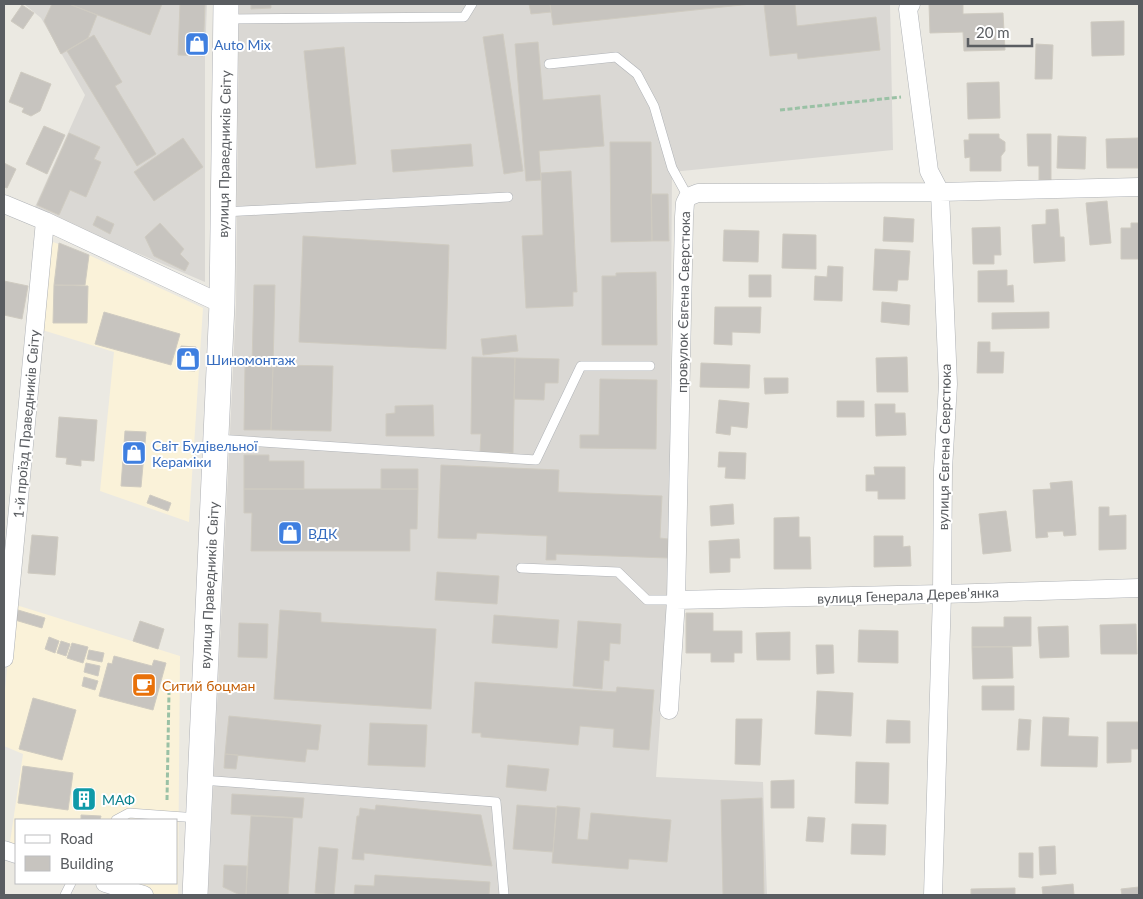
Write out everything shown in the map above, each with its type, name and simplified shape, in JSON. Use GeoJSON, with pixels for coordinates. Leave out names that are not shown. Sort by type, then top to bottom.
{"type":"FeatureCollection","features":[{"type":"Feature","properties":{"kind":"main road","name":"вулиця Праведників Світу"},"geometry":{"type":"LineString","coordinates":[[195,895],[222,304],[225,11]]}},
{"type":"Feature","properties":{"kind":"street","name":"вулиця Євгена Сверстюка"},"geometry":{"type":"LineString","coordinates":[[911,4],[908,9],[929,171],[940,192],[948,384],[943,469],[942,594],[932,895]]}},
{"type":"Feature","properties":{"kind":"street","name":"провулок Євгена Сверстюка"},"geometry":{"type":"LineString","coordinates":[[669,710],[676,600],[684,217],[685,203],[688,197],[698,193],[940,192],[1139,188]]}},
{"type":"Feature","properties":{"kind":"street"},"geometry":{"type":"LineString","coordinates":[[4,204],[45,221],[222,304]]}},
{"type":"Feature","properties":{"kind":"street","name":"1-й проїзд Праведників Світу"},"geometry":{"type":"LineString","coordinates":[[4,658],[45,221]]}},
{"type":"Feature","properties":{"kind":"street","name":"вулиця Генерала Деревʼянка"},"geometry":{"type":"LineString","coordinates":[[676,600],[1139,588]]}},
{"type":"Feature","properties":{"kind":"street"},"geometry":{"type":"LineString","coordinates":[[108,884],[144,895]]}},
{"type":"Feature","properties":{"kind":"lane"},"geometry":{"type":"LineString","coordinates":[[225,11],[464,17],[472,4]]}},
{"type":"Feature","properties":{"kind":"lane"},"geometry":{"type":"LineString","coordinates":[[549,64],[616,57],[637,74],[654,106],[672,168],[688,197]]}},
{"type":"Feature","properties":{"kind":"lane"},"geometry":{"type":"LineString","coordinates":[[223,212],[508,197]]}},
{"type":"Feature","properties":{"kind":"lane"},"geometry":{"type":"LineString","coordinates":[[216,439],[536,460],[581,366],[650,366]]}},
{"type":"Feature","properties":{"kind":"lane"},"geometry":{"type":"LineString","coordinates":[[521,568],[618,572],[647,600],[676,600]]}},
{"type":"Feature","properties":{"kind":"lane"},"geometry":{"type":"LineString","coordinates":[[200,780],[496,802],[504,895]]}},
{"type":"Feature","properties":{"kind":"lane"},"geometry":{"type":"LineString","coordinates":[[118,819],[129,813],[198,818]]}},
{"type":"Feature","properties":{"kind":"path"},"geometry":{"type":"LineString","coordinates":[[780,110],[919,95]]}},
{"type":"Feature","properties":{"kind":"path"},"geometry":{"type":"LineString","coordinates":[[167,800],[169,691]]}},
{"type":"Feature","properties":{"kind":"shaded area"},"geometry":{"type":"Polygon","coordinates":[[[24,4],[207,4],[205,57],[205,282],[34,209],[85,95],[41,18],[24,4]]]}},
{"type":"Feature","properties":{"kind":"shaded area"},"geometry":{"type":"Polygon","coordinates":[[[239,4],[890,4],[893,150],[672,172],[669,601],[656,777],[763,782],[767,895],[208,895],[236,306],[239,4]]]}},
{"type":"Feature","properties":{"kind":"shaded area"},"geometry":{"type":"Polygon","coordinates":[[[53,242],[89,255],[203,308],[189,522],[100,491],[114,352],[39,329],[47,254],[53,242]]]}},
{"type":"Feature","properties":{"kind":"shaded area"},"geometry":{"type":"Polygon","coordinates":[[[13,604],[180,656],[178,895],[157,895],[120,884],[178,884],[178,819],[15,819],[15,851],[9,849],[23,754],[4,746],[4,701],[13,604]]]}},
{"type":"Feature","properties":{"kind":"building"},"geometry":{"type":"Polygon","coordinates":[[[52,4],[69,4],[97,15],[88,38],[61,54],[44,21],[52,4]]]}},
{"type":"Feature","properties":{"kind":"building"},"geometry":{"type":"Polygon","coordinates":[[[69,4],[162,4],[150,35],[69,4]]]}},
{"type":"Feature","properties":{"kind":"building"},"geometry":{"type":"Polygon","coordinates":[[[180,4],[205,4],[203,56],[178,55],[180,4]]]}},
{"type":"Feature","properties":{"kind":"building"},"geometry":{"type":"Polygon","coordinates":[[[251,4],[271,4],[271,8],[251,9],[251,4]]]}},
{"type":"Feature","properties":{"kind":"building"},"geometry":{"type":"Polygon","coordinates":[[[529,4],[550,4],[551,12],[531,14],[529,4]]]}},
{"type":"Feature","properties":{"kind":"building"},"geometry":{"type":"Polygon","coordinates":[[[550,4],[751,4],[553,25],[550,4]]]}},
{"type":"Feature","properties":{"kind":"building"},"geometry":{"type":"Polygon","coordinates":[[[764,4],[795,4],[797,26],[876,17],[880,50],[798,59],[797,53],[770,56],[764,4]]]}},
{"type":"Feature","properties":{"kind":"building"},"geometry":{"type":"Polygon","coordinates":[[[929,4],[963,4],[963,14],[1003,13],[1005,50],[964,51],[963,32],[930,33],[929,4]]]}},
{"type":"Feature","properties":{"kind":"building"},"geometry":{"type":"Polygon","coordinates":[[[22,5],[34,13],[23,29],[11,21],[22,5]]]}},
{"type":"Feature","properties":{"kind":"building"},"geometry":{"type":"Polygon","coordinates":[[[1124,21],[1124,55],[1092,56],[1091,22],[1124,21]]]}},
{"type":"Feature","properties":{"kind":"building"},"geometry":{"type":"Polygon","coordinates":[[[503,34],[523,171],[504,174],[483,37],[503,34]]]}},
{"type":"Feature","properties":{"kind":"building"},"geometry":{"type":"Polygon","coordinates":[[[94,35],[122,82],[115,86],[156,154],[137,166],[67,51],[94,35]]]}},
{"type":"Feature","properties":{"kind":"building"},"geometry":{"type":"Polygon","coordinates":[[[538,42],[543,100],[600,95],[604,146],[539,151],[541,180],[526,181],[515,44],[538,42]]]}},
{"type":"Feature","properties":{"kind":"building"},"geometry":{"type":"Polygon","coordinates":[[[1036,44],[1053,45],[1052,79],[1035,79],[1036,44]]]}},
{"type":"Feature","properties":{"kind":"building"},"geometry":{"type":"Polygon","coordinates":[[[344,47],[356,164],[316,168],[304,51],[344,47]]]}},
{"type":"Feature","properties":{"kind":"building"},"geometry":{"type":"Polygon","coordinates":[[[21,72],[51,84],[40,111],[31,116],[22,112],[24,108],[9,102],[21,72]]]}},
{"type":"Feature","properties":{"kind":"building"},"geometry":{"type":"Polygon","coordinates":[[[999,82],[1000,118],[968,119],[967,83],[999,82]]]}},
{"type":"Feature","properties":{"kind":"building"},"geometry":{"type":"Polygon","coordinates":[[[44,126],[65,135],[47,174],[26,164],[44,126]]]}},
{"type":"Feature","properties":{"kind":"building"},"geometry":{"type":"Polygon","coordinates":[[[69,133],[100,147],[94,159],[101,162],[86,197],[70,190],[59,215],[37,205],[69,133]]]}},
{"type":"Feature","properties":{"kind":"building"},"geometry":{"type":"Polygon","coordinates":[[[969,134],[999,134],[999,138],[1005,142],[1005,151],[1001,156],[1001,171],[970,171],[970,157],[965,158],[964,140],[969,140],[969,134]]]}},
{"type":"Feature","properties":{"kind":"building"},"geometry":{"type":"Polygon","coordinates":[[[1027,134],[1051,134],[1051,180],[1039,180],[1039,166],[1028,166],[1027,134]]]}},
{"type":"Feature","properties":{"kind":"building"},"geometry":{"type":"Polygon","coordinates":[[[1058,136],[1086,137],[1085,169],[1057,168],[1058,136]]]}},
{"type":"Feature","properties":{"kind":"building"},"geometry":{"type":"Polygon","coordinates":[[[183,138],[203,167],[154,201],[134,172],[183,138]]]}},
{"type":"Feature","properties":{"kind":"building"},"geometry":{"type":"Polygon","coordinates":[[[1138,138],[1138,168],[1107,168],[1106,139],[1138,138]]]}},
{"type":"Feature","properties":{"kind":"building"},"geometry":{"type":"Polygon","coordinates":[[[610,142],[651,142],[652,241],[611,242],[610,142]]]}},
{"type":"Feature","properties":{"kind":"building"},"geometry":{"type":"Polygon","coordinates":[[[471,144],[473,166],[393,172],[391,150],[471,144]]]}},
{"type":"Feature","properties":{"kind":"building"},"geometry":{"type":"Polygon","coordinates":[[[4,163],[16,169],[7,188],[4,187],[4,163]]]}},
{"type":"Feature","properties":{"kind":"building"},"geometry":{"type":"Polygon","coordinates":[[[571,171],[577,292],[573,292],[573,306],[526,308],[522,236],[543,235],[541,173],[571,171]]]}},
{"type":"Feature","properties":{"kind":"building"},"geometry":{"type":"Polygon","coordinates":[[[651,194],[668,194],[669,241],[652,241],[651,194]]]}},
{"type":"Feature","properties":{"kind":"building"},"geometry":{"type":"Polygon","coordinates":[[[1107,201],[1111,243],[1090,245],[1086,203],[1107,201]]]}},
{"type":"Feature","properties":{"kind":"building"},"geometry":{"type":"Polygon","coordinates":[[[1058,209],[1060,237],[1064,237],[1065,261],[1034,263],[1032,225],[1046,224],[1046,210],[1058,209]]]}},
{"type":"Feature","properties":{"kind":"building"},"geometry":{"type":"Polygon","coordinates":[[[97,216],[114,224],[110,234],[93,225],[97,216]]]}},
{"type":"Feature","properties":{"kind":"building"},"geometry":{"type":"Polygon","coordinates":[[[884,217],[914,219],[913,242],[883,241],[884,217]]]}},
{"type":"Feature","properties":{"kind":"building"},"geometry":{"type":"Polygon","coordinates":[[[160,223],[184,249],[180,254],[189,263],[185,271],[154,256],[145,237],[160,223]]]}},
{"type":"Feature","properties":{"kind":"building"},"geometry":{"type":"Polygon","coordinates":[[[1131,223],[1139,223],[1139,259],[1121,259],[1121,228],[1131,228],[1131,223]]]}},
{"type":"Feature","properties":{"kind":"building"},"geometry":{"type":"Polygon","coordinates":[[[1000,227],[1001,255],[994,255],[994,264],[973,264],[972,228],[1000,227]]]}},
{"type":"Feature","properties":{"kind":"building"},"geometry":{"type":"Polygon","coordinates":[[[724,230],[759,231],[758,262],[723,261],[724,230]]]}},
{"type":"Feature","properties":{"kind":"building"},"geometry":{"type":"Polygon","coordinates":[[[783,234],[816,235],[816,269],[782,268],[783,234]]]}},
{"type":"Feature","properties":{"kind":"building"},"geometry":{"type":"Polygon","coordinates":[[[303,236],[449,245],[446,349],[299,342],[303,236]]]}},
{"type":"Feature","properties":{"kind":"building"},"geometry":{"type":"Polygon","coordinates":[[[59,243],[89,255],[85,285],[54,285],[59,243]]]}},
{"type":"Feature","properties":{"kind":"building"},"geometry":{"type":"Polygon","coordinates":[[[875,249],[910,251],[908,280],[898,280],[897,291],[873,290],[875,249]]]}},
{"type":"Feature","properties":{"kind":"building"},"geometry":{"type":"Polygon","coordinates":[[[828,266],[843,267],[842,301],[814,300],[815,276],[827,277],[828,266]]]}},
{"type":"Feature","properties":{"kind":"building"},"geometry":{"type":"Polygon","coordinates":[[[1007,270],[1007,286],[1013,285],[1014,302],[978,302],[978,271],[1007,270]]]}},
{"type":"Feature","properties":{"kind":"building"},"geometry":{"type":"Polygon","coordinates":[[[656,272],[657,345],[602,345],[602,276],[616,276],[616,273],[656,272]]]}},
{"type":"Feature","properties":{"kind":"building"},"geometry":{"type":"Polygon","coordinates":[[[749,275],[771,275],[771,297],[749,297],[749,275]]]}},
{"type":"Feature","properties":{"kind":"building"},"geometry":{"type":"Polygon","coordinates":[[[4,281],[28,286],[22,319],[4,315],[4,281]]]}},
{"type":"Feature","properties":{"kind":"building"},"geometry":{"type":"Polygon","coordinates":[[[54,285],[88,286],[87,323],[53,323],[54,285]]]}},
{"type":"Feature","properties":{"kind":"building"},"geometry":{"type":"Polygon","coordinates":[[[254,285],[275,285],[273,367],[252,366],[254,285]]]}},
{"type":"Feature","properties":{"kind":"building"},"geometry":{"type":"Polygon","coordinates":[[[882,302],[910,305],[909,325],[881,322],[882,302]]]}},
{"type":"Feature","properties":{"kind":"building"},"geometry":{"type":"Polygon","coordinates":[[[715,307],[761,307],[760,333],[732,332],[732,345],[714,344],[715,307]]]}},
{"type":"Feature","properties":{"kind":"building"},"geometry":{"type":"Polygon","coordinates":[[[104,312],[180,334],[171,365],[95,344],[104,312]]]}},
{"type":"Feature","properties":{"kind":"building"},"geometry":{"type":"Polygon","coordinates":[[[1049,312],[1049,328],[992,329],[992,313],[1049,312]]]}},
{"type":"Feature","properties":{"kind":"building"},"geometry":{"type":"Polygon","coordinates":[[[516,335],[518,351],[483,355],[481,339],[516,335]]]}},
{"type":"Feature","properties":{"kind":"building"},"geometry":{"type":"Polygon","coordinates":[[[978,342],[990,342],[990,352],[1004,352],[1003,373],[977,373],[978,342]]]}},
{"type":"Feature","properties":{"kind":"building"},"geometry":{"type":"Polygon","coordinates":[[[181,346],[196,347],[195,371],[179,370],[181,346]]]}},
{"type":"Feature","properties":{"kind":"building"},"geometry":{"type":"Polygon","coordinates":[[[472,357],[515,358],[513,453],[480,452],[481,434],[471,434],[472,357]]]}},
{"type":"Feature","properties":{"kind":"building"},"geometry":{"type":"Polygon","coordinates":[[[907,357],[908,392],[877,392],[876,358],[907,357]]]}},
{"type":"Feature","properties":{"kind":"building"},"geometry":{"type":"Polygon","coordinates":[[[515,358],[559,359],[558,383],[545,383],[544,400],[514,399],[515,358]]]}},
{"type":"Feature","properties":{"kind":"building"},"geometry":{"type":"Polygon","coordinates":[[[701,363],[750,365],[749,388],[700,387],[701,363]]]}},
{"type":"Feature","properties":{"kind":"building"},"geometry":{"type":"Polygon","coordinates":[[[273,365],[333,366],[331,431],[271,430],[273,365]]]}},
{"type":"Feature","properties":{"kind":"building"},"geometry":{"type":"Polygon","coordinates":[[[245,366],[273,367],[271,430],[244,430],[245,366]]]}},
{"type":"Feature","properties":{"kind":"building"},"geometry":{"type":"Polygon","coordinates":[[[764,378],[788,378],[788,393],[765,394],[764,378]]]}},
{"type":"Feature","properties":{"kind":"building"},"geometry":{"type":"Polygon","coordinates":[[[600,379],[657,380],[656,449],[580,448],[580,435],[599,435],[600,379]]]}},
{"type":"Feature","properties":{"kind":"building"},"geometry":{"type":"Polygon","coordinates":[[[719,400],[749,403],[747,428],[731,426],[730,435],[716,433],[719,400]]]}},
{"type":"Feature","properties":{"kind":"building"},"geometry":{"type":"Polygon","coordinates":[[[837,401],[864,401],[864,417],[837,417],[837,401]]]}},
{"type":"Feature","properties":{"kind":"building"},"geometry":{"type":"Polygon","coordinates":[[[875,404],[895,404],[895,413],[905,413],[906,435],[876,436],[875,404]]]}},
{"type":"Feature","properties":{"kind":"building"},"geometry":{"type":"Polygon","coordinates":[[[433,405],[434,436],[386,436],[386,414],[395,413],[395,406],[433,405]]]}},
{"type":"Feature","properties":{"kind":"building"},"geometry":{"type":"Polygon","coordinates":[[[59,417],[97,420],[94,461],[81,460],[81,466],[66,464],[67,458],[56,457],[59,417]]]}},
{"type":"Feature","properties":{"kind":"building"},"geometry":{"type":"Polygon","coordinates":[[[125,431],[146,432],[141,487],[121,486],[125,431]]]}},
{"type":"Feature","properties":{"kind":"building"},"geometry":{"type":"Polygon","coordinates":[[[719,452],[746,453],[745,479],[725,478],[726,467],[718,467],[719,452]]]}},
{"type":"Feature","properties":{"kind":"building"},"geometry":{"type":"Polygon","coordinates":[[[244,455],[269,455],[269,461],[304,461],[304,489],[244,489],[244,455]]]}},
{"type":"Feature","properties":{"kind":"building"},"geometry":{"type":"Polygon","coordinates":[[[441,465],[559,470],[558,492],[662,496],[660,538],[668,539],[668,558],[556,554],[556,560],[546,560],[547,536],[477,533],[476,539],[438,538],[441,465]]]}},
{"type":"Feature","properties":{"kind":"building"},"geometry":{"type":"Polygon","coordinates":[[[874,467],[905,467],[905,499],[878,499],[878,491],[866,491],[866,475],[875,475],[874,467]]]}},
{"type":"Feature","properties":{"kind":"building"},"geometry":{"type":"Polygon","coordinates":[[[381,469],[418,469],[418,489],[381,489],[381,469]]]}},
{"type":"Feature","properties":{"kind":"building"},"geometry":{"type":"Polygon","coordinates":[[[1072,481],[1076,535],[1064,536],[1063,531],[1047,532],[1048,537],[1036,538],[1033,490],[1051,489],[1050,483],[1072,481]]]}},
{"type":"Feature","properties":{"kind":"building"},"geometry":{"type":"Polygon","coordinates":[[[244,489],[418,489],[417,529],[410,529],[410,551],[251,551],[252,513],[244,513],[244,489]]]}},
{"type":"Feature","properties":{"kind":"building"},"geometry":{"type":"Polygon","coordinates":[[[150,495],[171,503],[168,511],[147,503],[150,495]]]}},
{"type":"Feature","properties":{"kind":"building"},"geometry":{"type":"Polygon","coordinates":[[[733,504],[734,524],[711,526],[710,506],[733,504]]]}},
{"type":"Feature","properties":{"kind":"building"},"geometry":{"type":"Polygon","coordinates":[[[1099,507],[1109,507],[1109,516],[1126,515],[1126,549],[1099,550],[1099,507]]]}},
{"type":"Feature","properties":{"kind":"building"},"geometry":{"type":"Polygon","coordinates":[[[1006,511],[1011,551],[983,554],[979,514],[1006,511]]]}},
{"type":"Feature","properties":{"kind":"building"},"geometry":{"type":"Polygon","coordinates":[[[799,517],[799,537],[810,537],[811,569],[774,569],[774,518],[799,517]]]}},
{"type":"Feature","properties":{"kind":"building"},"geometry":{"type":"Polygon","coordinates":[[[32,535],[58,537],[55,575],[28,573],[32,535]]]}},
{"type":"Feature","properties":{"kind":"building"},"geometry":{"type":"Polygon","coordinates":[[[874,536],[903,536],[903,547],[910,546],[911,566],[874,567],[874,536]]]}},
{"type":"Feature","properties":{"kind":"building"},"geometry":{"type":"Polygon","coordinates":[[[739,539],[740,558],[730,558],[730,572],[710,573],[709,541],[739,539]]]}},
{"type":"Feature","properties":{"kind":"building"},"geometry":{"type":"Polygon","coordinates":[[[437,572],[499,576],[497,604],[435,600],[437,572]]]}},
{"type":"Feature","properties":{"kind":"building"},"geometry":{"type":"Polygon","coordinates":[[[18,610],[45,618],[42,628],[15,620],[18,610]]]}},
{"type":"Feature","properties":{"kind":"building"},"geometry":{"type":"Polygon","coordinates":[[[280,610],[321,613],[321,622],[436,629],[431,709],[274,699],[280,610]]]}},
{"type":"Feature","properties":{"kind":"building"},"geometry":{"type":"Polygon","coordinates":[[[686,613],[713,613],[713,631],[742,631],[742,653],[734,653],[734,662],[711,662],[711,653],[686,653],[686,613]]]}},
{"type":"Feature","properties":{"kind":"building"},"geometry":{"type":"Polygon","coordinates":[[[494,615],[559,620],[557,648],[492,643],[494,615]]]}},
{"type":"Feature","properties":{"kind":"building"},"geometry":{"type":"Polygon","coordinates":[[[1004,617],[1031,617],[1031,646],[972,647],[972,627],[1004,627],[1004,617]]]}},
{"type":"Feature","properties":{"kind":"building"},"geometry":{"type":"Polygon","coordinates":[[[140,621],[164,629],[158,649],[133,641],[140,621]]]}},
{"type":"Feature","properties":{"kind":"building"},"geometry":{"type":"Polygon","coordinates":[[[578,621],[621,624],[620,644],[610,643],[609,661],[604,660],[602,689],[573,686],[578,621]]]}},
{"type":"Feature","properties":{"kind":"building"},"geometry":{"type":"Polygon","coordinates":[[[239,623],[268,624],[267,658],[238,657],[239,623]]]}},
{"type":"Feature","properties":{"kind":"building"},"geometry":{"type":"Polygon","coordinates":[[[1136,624],[1137,654],[1101,654],[1100,625],[1136,624]]]}},
{"type":"Feature","properties":{"kind":"building"},"geometry":{"type":"Polygon","coordinates":[[[1068,626],[1069,657],[1040,658],[1038,627],[1068,626]]]}},
{"type":"Feature","properties":{"kind":"building"},"geometry":{"type":"Polygon","coordinates":[[[859,630],[898,631],[898,663],[858,662],[859,630]]]}},
{"type":"Feature","properties":{"kind":"building"},"geometry":{"type":"Polygon","coordinates":[[[790,632],[790,660],[757,660],[756,633],[790,632]]]}},
{"type":"Feature","properties":{"kind":"building"},"geometry":{"type":"Polygon","coordinates":[[[49,637],[59,641],[55,653],[45,649],[49,637]]]}},
{"type":"Feature","properties":{"kind":"building"},"geometry":{"type":"Polygon","coordinates":[[[61,641],[70,644],[66,656],[57,653],[61,641]]]}},
{"type":"Feature","properties":{"kind":"building"},"geometry":{"type":"Polygon","coordinates":[[[72,643],[88,647],[83,663],[67,658],[72,643]]]}},
{"type":"Feature","properties":{"kind":"building"},"geometry":{"type":"Polygon","coordinates":[[[816,645],[833,645],[834,673],[817,674],[816,645]]]}},
{"type":"Feature","properties":{"kind":"building"},"geometry":{"type":"Polygon","coordinates":[[[972,647],[1012,647],[1013,678],[973,679],[972,647]]]}},
{"type":"Feature","properties":{"kind":"building"},"geometry":{"type":"Polygon","coordinates":[[[89,650],[104,653],[102,662],[87,659],[89,650]]]}},
{"type":"Feature","properties":{"kind":"building"},"geometry":{"type":"Polygon","coordinates":[[[114,656],[152,666],[154,660],[166,663],[153,710],[99,696],[108,663],[112,664],[114,656]]]}},
{"type":"Feature","properties":{"kind":"building"},"geometry":{"type":"Polygon","coordinates":[[[86,663],[100,666],[98,676],[84,672],[86,663]]]}},
{"type":"Feature","properties":{"kind":"building"},"geometry":{"type":"Polygon","coordinates":[[[84,677],[98,681],[95,690],[82,686],[84,677]]]}},
{"type":"Feature","properties":{"kind":"building"},"geometry":{"type":"Polygon","coordinates":[[[475,682],[616,692],[617,687],[654,690],[649,750],[613,747],[614,729],[580,726],[578,745],[481,737],[481,733],[472,733],[475,682]]]}},
{"type":"Feature","properties":{"kind":"building"},"geometry":{"type":"Polygon","coordinates":[[[982,686],[1014,686],[1014,710],[982,710],[982,686]]]}},
{"type":"Feature","properties":{"kind":"building"},"geometry":{"type":"Polygon","coordinates":[[[817,691],[853,693],[851,736],[815,734],[817,691]]]}},
{"type":"Feature","properties":{"kind":"building"},"geometry":{"type":"Polygon","coordinates":[[[33,698],[76,710],[62,760],[19,749],[33,698]]]}},
{"type":"Feature","properties":{"kind":"building"},"geometry":{"type":"Polygon","coordinates":[[[229,716],[321,725],[318,750],[307,749],[305,762],[225,754],[229,716]]]}},
{"type":"Feature","properties":{"kind":"building"},"geometry":{"type":"Polygon","coordinates":[[[1043,717],[1069,718],[1068,736],[1098,737],[1097,767],[1041,766],[1043,717]]]}},
{"type":"Feature","properties":{"kind":"building"},"geometry":{"type":"Polygon","coordinates":[[[736,719],[762,719],[760,765],[735,764],[736,719]]]}},
{"type":"Feature","properties":{"kind":"building"},"geometry":{"type":"Polygon","coordinates":[[[1019,719],[1031,720],[1029,750],[1017,750],[1019,719]]]}},
{"type":"Feature","properties":{"kind":"building"},"geometry":{"type":"Polygon","coordinates":[[[887,720],[910,721],[910,743],[886,743],[887,720]]]}},
{"type":"Feature","properties":{"kind":"building"},"geometry":{"type":"Polygon","coordinates":[[[1107,722],[1139,722],[1139,749],[1131,749],[1131,762],[1107,763],[1107,722]]]}},
{"type":"Feature","properties":{"kind":"building"},"geometry":{"type":"Polygon","coordinates":[[[370,723],[427,725],[425,767],[368,765],[370,723]]]}},
{"type":"Feature","properties":{"kind":"building"},"geometry":{"type":"Polygon","coordinates":[[[225,754],[238,755],[236,769],[224,768],[225,754]]]}},
{"type":"Feature","properties":{"kind":"building"},"geometry":{"type":"Polygon","coordinates":[[[856,762],[889,763],[888,804],[855,803],[856,762]]]}},
{"type":"Feature","properties":{"kind":"building"},"geometry":{"type":"Polygon","coordinates":[[[508,765],[549,769],[546,791],[506,787],[508,765]]]}},
{"type":"Feature","properties":{"kind":"building"},"geometry":{"type":"Polygon","coordinates":[[[23,766],[73,773],[68,810],[18,803],[23,766]]]}},
{"type":"Feature","properties":{"kind":"building"},"geometry":{"type":"Polygon","coordinates":[[[794,780],[794,808],[771,808],[771,781],[794,780]]]}},
{"type":"Feature","properties":{"kind":"building","name":"МАФ"},"geometry":{"type":"Polygon","coordinates":[[[80,794],[90,795],[88,804],[78,803],[80,794]]]}},
{"type":"Feature","properties":{"kind":"building"},"geometry":{"type":"Polygon","coordinates":[[[232,794],[304,798],[302,818],[231,814],[232,794]]]}},
{"type":"Feature","properties":{"kind":"building"},"geometry":{"type":"Polygon","coordinates":[[[762,798],[764,895],[723,895],[721,800],[762,798]]]}},
{"type":"Feature","properties":{"kind":"building"},"geometry":{"type":"Polygon","coordinates":[[[376,805],[481,815],[492,866],[364,853],[364,860],[352,859],[357,816],[359,816],[360,808],[375,810],[376,805]]]}},
{"type":"Feature","properties":{"kind":"building"},"geometry":{"type":"Polygon","coordinates":[[[517,805],[556,808],[553,852],[513,849],[517,805]]]}},
{"type":"Feature","properties":{"kind":"building"},"geometry":{"type":"Polygon","coordinates":[[[557,806],[580,808],[577,839],[588,840],[591,813],[671,820],[667,862],[629,859],[628,869],[552,863],[557,806]]]}},
{"type":"Feature","properties":{"kind":"building"},"geometry":{"type":"Polygon","coordinates":[[[81,815],[101,816],[100,819],[81,819],[81,815]]]}},
{"type":"Feature","properties":{"kind":"building"},"geometry":{"type":"Polygon","coordinates":[[[251,816],[293,818],[288,895],[246,895],[251,816]]]}},
{"type":"Feature","properties":{"kind":"building"},"geometry":{"type":"Polygon","coordinates":[[[808,817],[825,818],[823,842],[806,841],[808,817]]]}},
{"type":"Feature","properties":{"kind":"building"},"geometry":{"type":"Polygon","coordinates":[[[852,824],[886,825],[885,855],[851,854],[852,824]]]}},
{"type":"Feature","properties":{"kind":"building"},"geometry":{"type":"Polygon","coordinates":[[[1055,846],[1056,874],[1040,875],[1039,847],[1055,846]]]}},
{"type":"Feature","properties":{"kind":"building"},"geometry":{"type":"Polygon","coordinates":[[[319,847],[338,849],[334,895],[315,893],[319,847]]]}},
{"type":"Feature","properties":{"kind":"building"},"geometry":{"type":"Polygon","coordinates":[[[1019,853],[1033,853],[1033,878],[1019,877],[1019,853]]]}},
{"type":"Feature","properties":{"kind":"building"},"geometry":{"type":"Polygon","coordinates":[[[224,865],[247,866],[246,895],[240,895],[223,887],[224,865]]]}},
{"type":"Feature","properties":{"kind":"building"},"geometry":{"type":"Polygon","coordinates":[[[375,875],[490,882],[489,895],[354,895],[355,885],[374,886],[375,875]]]}},
{"type":"Feature","properties":{"kind":"building"},"geometry":{"type":"Polygon","coordinates":[[[1073,884],[1074,895],[1043,895],[1042,887],[1073,884]]]}},
{"type":"Feature","properties":{"kind":"building"},"geometry":{"type":"Polygon","coordinates":[[[1139,887],[1139,895],[1122,895],[1121,889],[1139,887]]]}},
{"type":"Feature","properties":{"kind":"building"},"geometry":{"type":"Polygon","coordinates":[[[1015,888],[1015,895],[971,895],[971,889],[1015,888]]]}},
{"type":"Feature","properties":{"kind":"place","name":"Auto Mix"},"geometry":{"type":"Point","coordinates":[197,44]}},
{"type":"Feature","properties":{"kind":"place","name":"Шиномонтаж"},"geometry":{"type":"Point","coordinates":[188,359]}},
{"type":"Feature","properties":{"kind":"place","name":"Світ Будівельної Кераміки"},"geometry":{"type":"Point","coordinates":[134,453]}},
{"type":"Feature","properties":{"kind":"place","name":"ВДК"},"geometry":{"type":"Point","coordinates":[290,533]}},
{"type":"Feature","properties":{"kind":"place","name":"Ситий боцман"},"geometry":{"type":"Point","coordinates":[144,685]}},
{"type":"Feature","properties":{"kind":"place","name":"МАФ"},"geometry":{"type":"Point","coordinates":[84,799]}}]}
